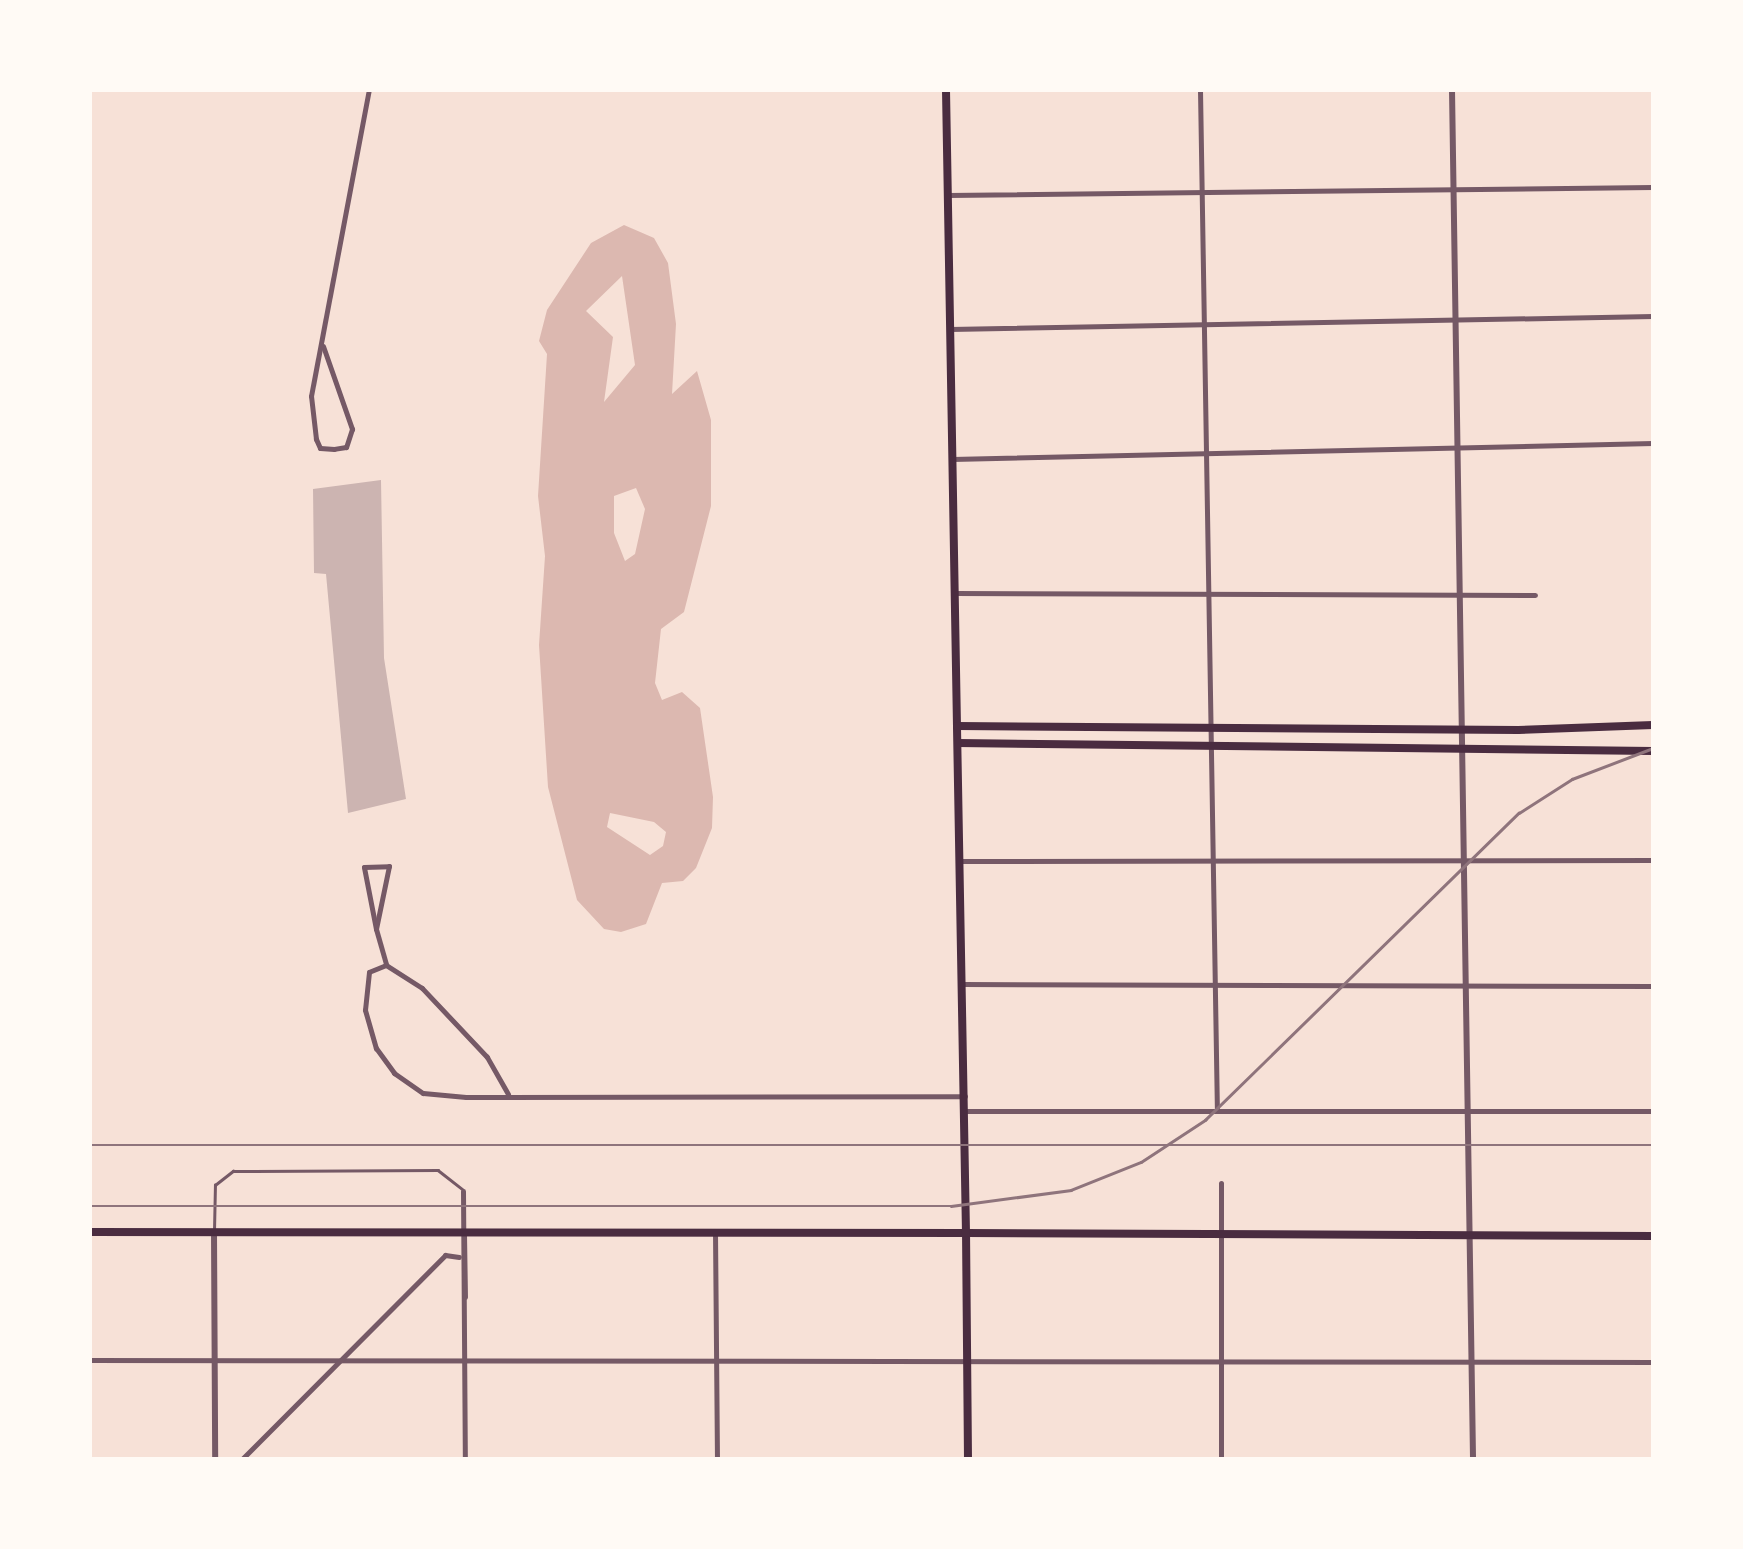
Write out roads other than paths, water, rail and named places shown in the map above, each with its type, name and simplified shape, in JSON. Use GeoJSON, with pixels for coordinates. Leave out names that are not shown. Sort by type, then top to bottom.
{"type":"FeatureCollection","features":[{"type":"Feature","properties":{"kind":"main road"},"geometry":{"type":"LineString","coordinates":[[946,90],[966,1096],[968,1459]]}},
{"type":"Feature","properties":{"kind":"main road"},"geometry":{"type":"LineString","coordinates":[[958,726],[1653,725]]}},
{"type":"Feature","properties":{"kind":"main road"},"geometry":{"type":"LineString","coordinates":[[958,743],[1459,744],[1653,750]]}},
{"type":"Feature","properties":{"kind":"main road"},"geometry":{"type":"LineString","coordinates":[[90,1232],[1653,1236]]}},
{"type":"Feature","properties":{"kind":"street"},"geometry":{"type":"LineString","coordinates":[[323,346],[352,429],[346,447],[334,450],[320,448],[312,420],[323,346],[369,90]]}},
{"type":"Feature","properties":{"kind":"street"},"geometry":{"type":"LineString","coordinates":[[1200,90],[1217,1111]]}},
{"type":"Feature","properties":{"kind":"street"},"geometry":{"type":"LineString","coordinates":[[1452,90],[1459,744],[1473,1459]]}},
{"type":"Feature","properties":{"kind":"street"},"geometry":{"type":"LineString","coordinates":[[948,195],[1653,187]]}},
{"type":"Feature","properties":{"kind":"street"},"geometry":{"type":"LineString","coordinates":[[950,329],[1653,316]]}},
{"type":"Feature","properties":{"kind":"street"},"geometry":{"type":"LineString","coordinates":[[952,459],[1653,442]]}},
{"type":"Feature","properties":{"kind":"street"},"geometry":{"type":"LineString","coordinates":[[954,593],[1536,596]]}},
{"type":"Feature","properties":{"kind":"street"},"geometry":{"type":"LineString","coordinates":[[960,861],[1653,860]]}},
{"type":"Feature","properties":{"kind":"street"},"geometry":{"type":"LineString","coordinates":[[376,929],[388,890],[388,866],[364,867],[376,929],[386,965],[450,1016],[506,1082],[508,1094]]}},
{"type":"Feature","properties":{"kind":"street"},"geometry":{"type":"LineString","coordinates":[[386,965],[369,972],[365,1010],[376,1048],[394,1073],[423,1093],[466,1098],[508,1094],[966,1096]]}},
{"type":"Feature","properties":{"kind":"street"},"geometry":{"type":"LineString","coordinates":[[963,984],[1653,986]]}},
{"type":"Feature","properties":{"kind":"street"},"geometry":{"type":"LineString","coordinates":[[966,1111],[1653,1111]]}},
{"type":"Feature","properties":{"kind":"street"},"geometry":{"type":"LineString","coordinates":[[1221,1184],[1221,1459]]}},
{"type":"Feature","properties":{"kind":"street"},"geometry":{"type":"LineString","coordinates":[[463,1191],[459,1256],[466,1361],[465,1459]]}},
{"type":"Feature","properties":{"kind":"street"},"geometry":{"type":"LineString","coordinates":[[214,1232],[215,1459]]}},
{"type":"Feature","properties":{"kind":"street"},"geometry":{"type":"LineString","coordinates":[[463,1232],[469,1244],[464,1302]]}},
{"type":"Feature","properties":{"kind":"street"},"geometry":{"type":"LineString","coordinates":[[715,1232],[716,1459]]}},
{"type":"Feature","properties":{"kind":"street"},"geometry":{"type":"LineString","coordinates":[[242,1459],[434,1266],[445,1256],[459,1256]]}},
{"type":"Feature","properties":{"kind":"street"},"geometry":{"type":"LineString","coordinates":[[90,1360],[1653,1362]]}},
{"type":"Feature","properties":{"kind":"lane"},"geometry":{"type":"LineString","coordinates":[[214,1232],[215,1185],[240,1170],[438,1170],[451,1174],[463,1191]]}},
{"type":"Feature","properties":{"kind":"railway"},"geometry":{"type":"LineString","coordinates":[[90,1206],[951,1206],[1071,1190],[1141,1162],[1205,1120],[1519,813],[1572,779],[1653,748]]}},
{"type":"Feature","properties":{"kind":"railway"},"geometry":{"type":"LineString","coordinates":[[90,1145],[1653,1145]]}}]}
